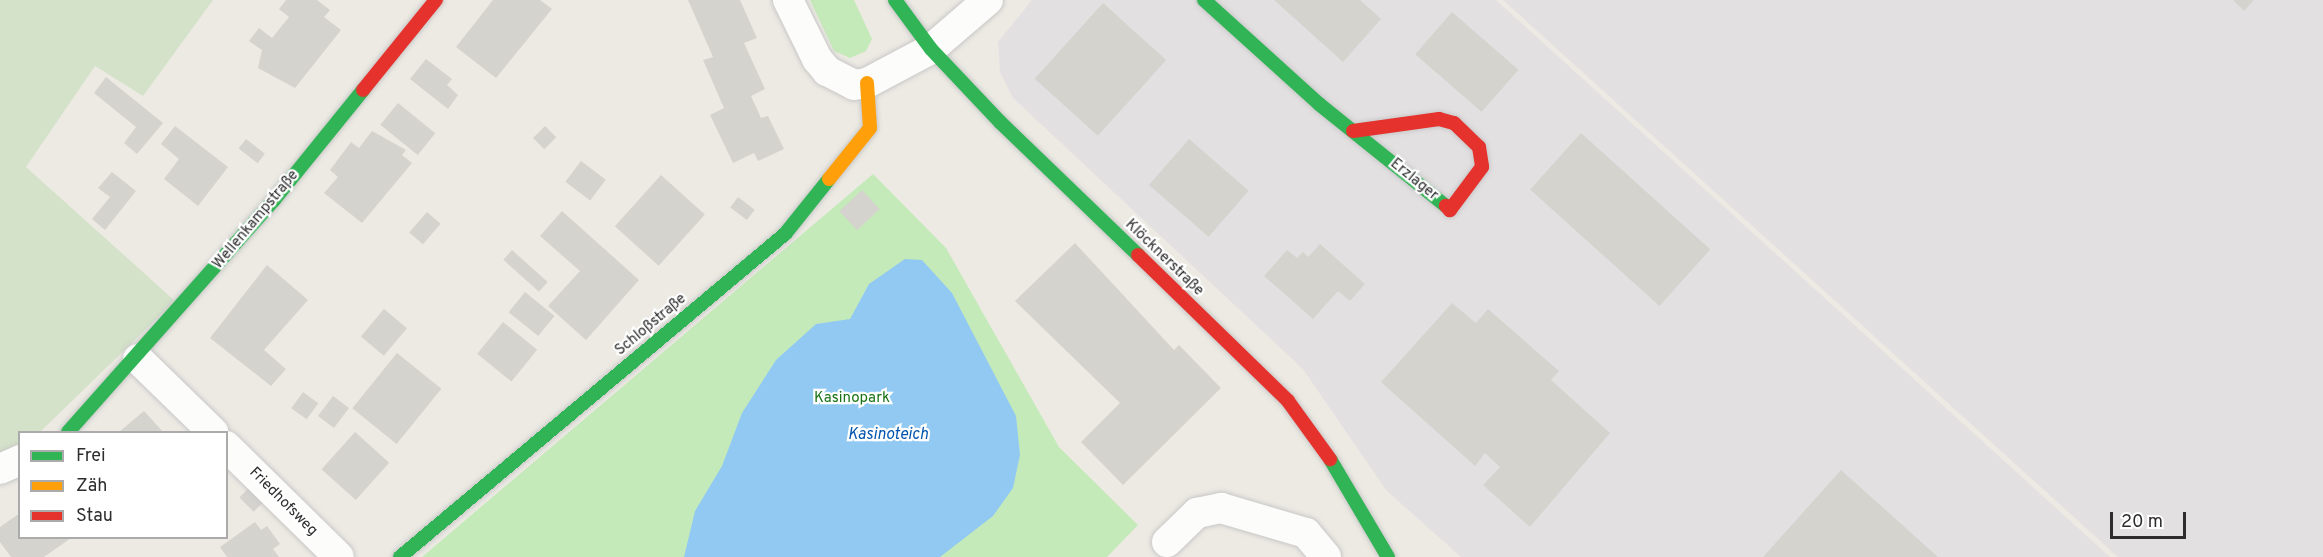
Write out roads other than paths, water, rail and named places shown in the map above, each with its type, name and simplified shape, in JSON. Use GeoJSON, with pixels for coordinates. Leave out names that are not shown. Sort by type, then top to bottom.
{"type":"FeatureCollection","features":[{"type":"Feature","properties":{"kind":"street","name":"Wellenkampstraße"},"geometry":{"type":"LineString","coordinates":[[69,431],[138,358],[436,0]]}},
{"type":"Feature","properties":{"kind":"street"},"geometry":{"type":"LineString","coordinates":[[788,0],[827,71],[854,85],[867,83],[931,49],[988,0]]}},
{"type":"Feature","properties":{"kind":"street","name":"Klöcknerstraße"},"geometry":{"type":"LineString","coordinates":[[895,0],[931,49],[1288,401],[1352,488],[1388,557]]}},
{"type":"Feature","properties":{"kind":"street","name":"Erzlager"},"geometry":{"type":"LineString","coordinates":[[1204,0],[1353,131],[1450,210],[1482,167],[1479,147],[1454,123],[1439,119],[1353,131]]}},
{"type":"Feature","properties":{"kind":"street","name":"Schloßstraße"},"geometry":{"type":"LineString","coordinates":[[400,557],[785,234],[870,128],[867,83]]}},
{"type":"Feature","properties":{"kind":"street"},"geometry":{"type":"LineString","coordinates":[[138,358],[212,431]]}},
{"type":"Feature","properties":{"kind":"street","name":"Friedhofsweg"},"geometry":{"type":"LineString","coordinates":[[228,448],[339,557]]}},
{"type":"Feature","properties":{"kind":"street"},"geometry":{"type":"LineString","coordinates":[[0,469],[18,461]]}},
{"type":"Feature","properties":{"kind":"street"},"geometry":{"type":"LineString","coordinates":[[1167,542],[1197,513],[1221,508],[1306,533],[1326,557]]}},
{"type":"Feature","properties":{"kind":"water","name":"Kasinoteich"},"geometry":{"type":"Polygon","coordinates":[[[905,259],[922,260],[952,293],[1016,416],[1020,455],[1013,488],[993,516],[940,557],[684,557],[695,511],[722,466],[742,413],[776,360],[816,324],[850,319],[869,284],[905,259]]]}},
{"type":"Feature","properties":{"kind":"park label","name":"Kasinopark"},"geometry":{"type":"Point","coordinates":[852,399]}}]}
